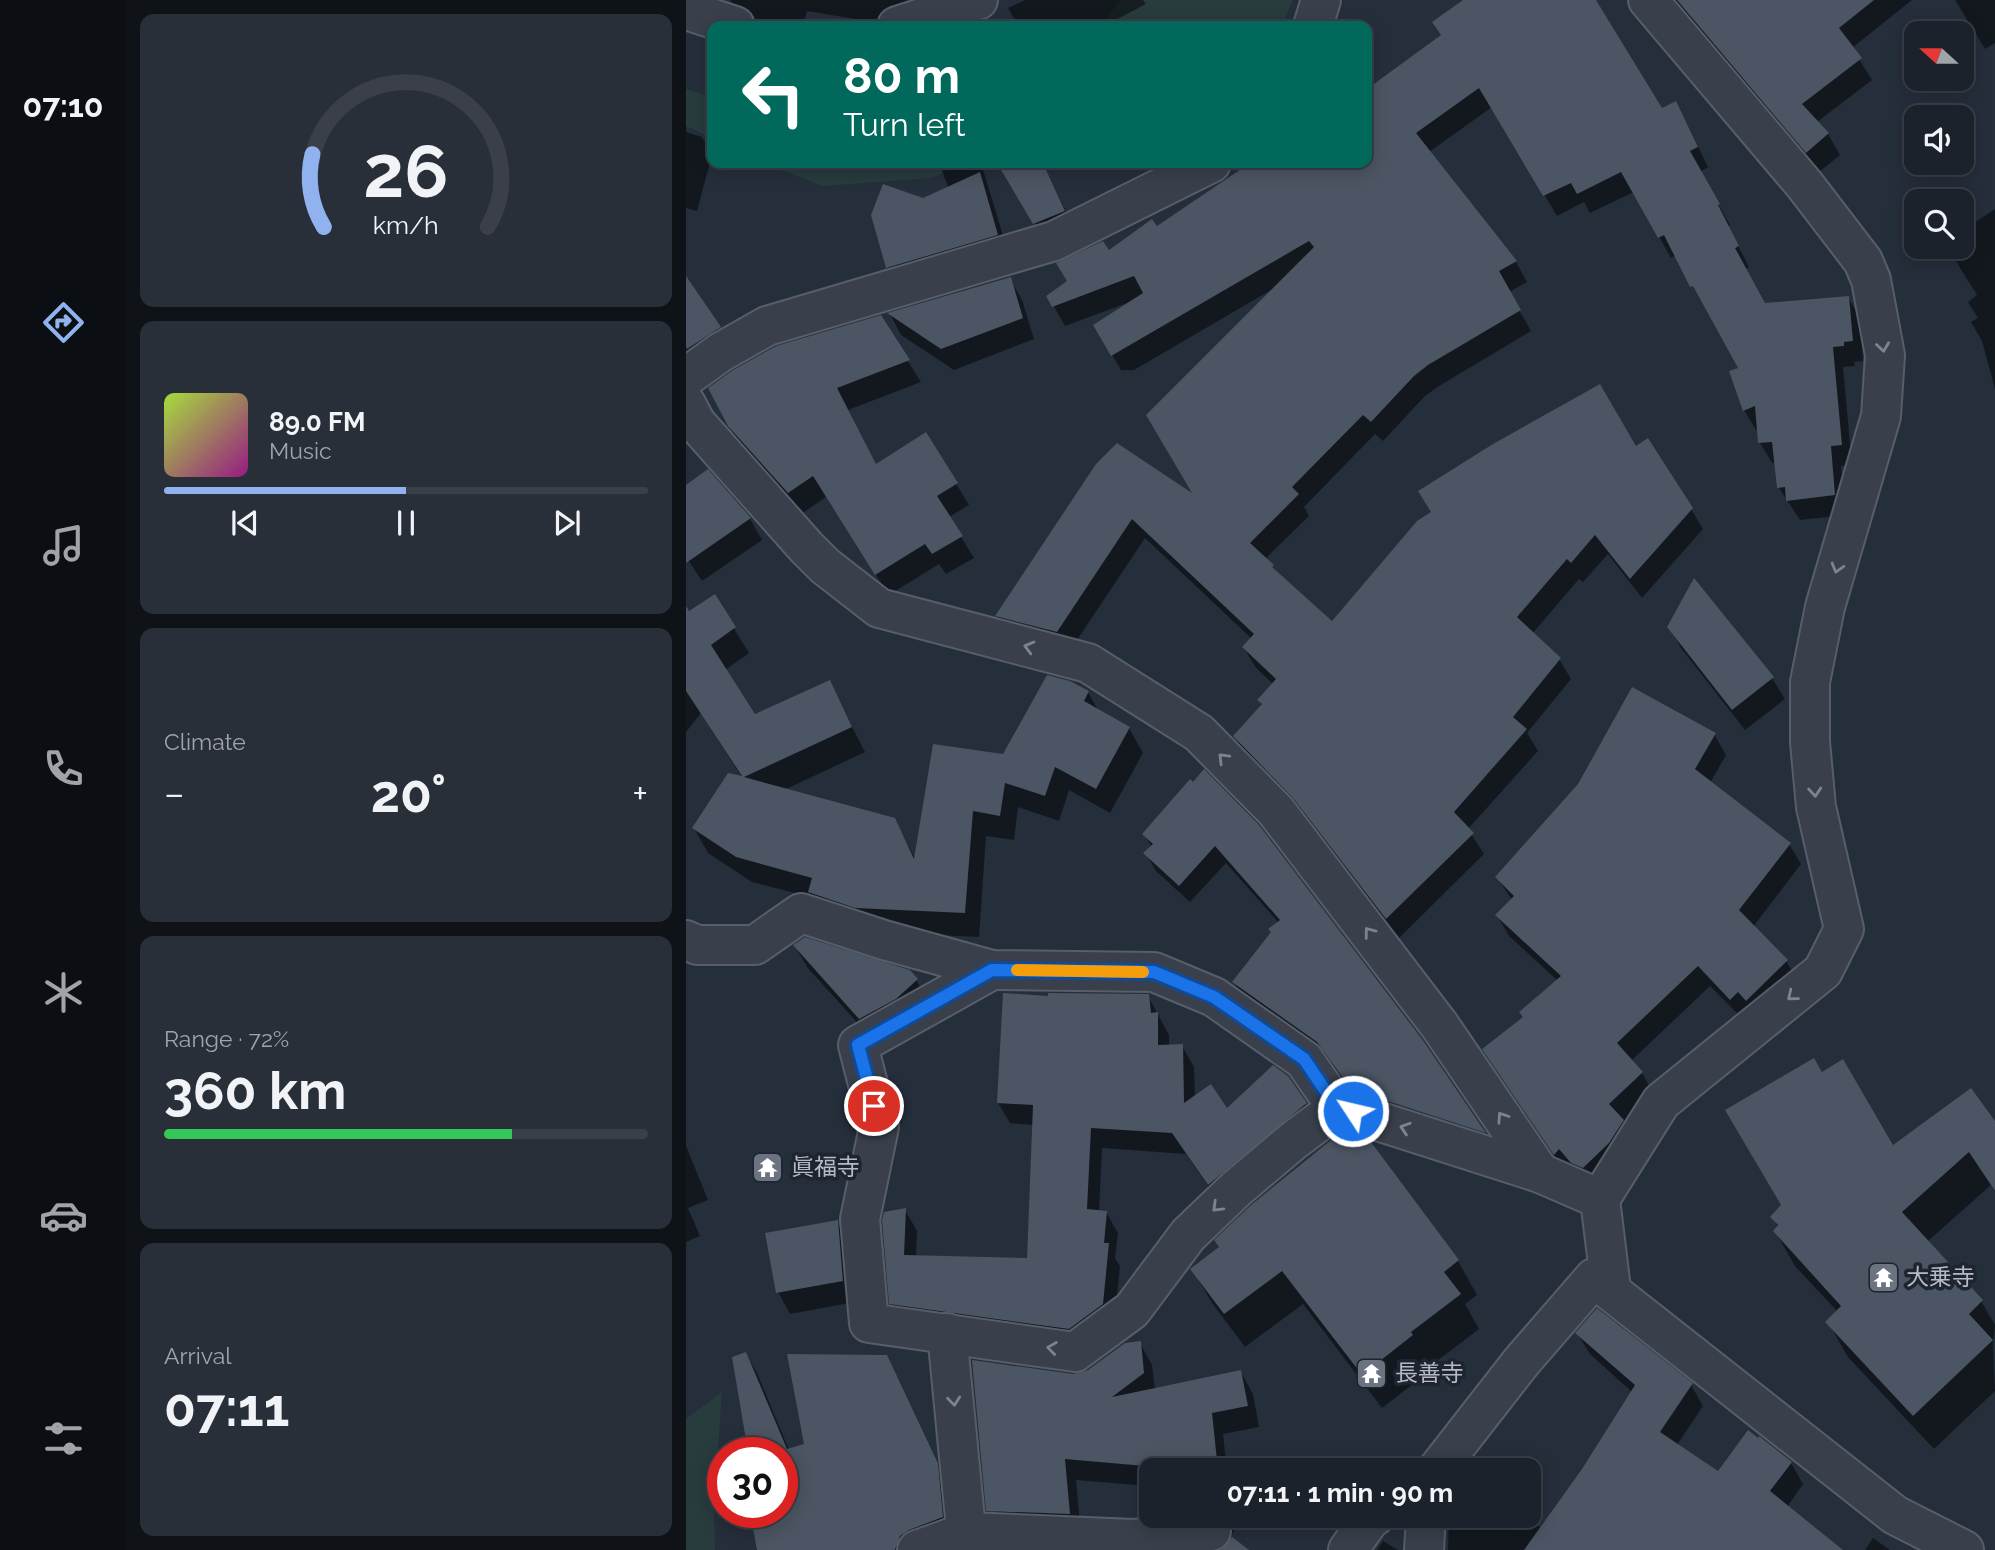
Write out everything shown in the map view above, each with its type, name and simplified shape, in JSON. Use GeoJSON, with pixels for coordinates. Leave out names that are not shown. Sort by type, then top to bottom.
{"type":"FeatureCollection","features":[{"type":"Feature","properties":{"kind":"street"},"geometry":{"type":"LineString","coordinates":[[913,21],[978,0]]}},
{"type":"Feature","properties":{"kind":"street"},"geometry":{"type":"LineString","coordinates":[[1314,21],[1321,0]]}},
{"type":"Feature","properties":{"kind":"street"},"geometry":{"type":"LineString","coordinates":[[1611,1289],[1600,1199],[1661,1102],[1823,971],[1844,929],[1816,807],[1810,742],[1810,682],[1825,607],[1881,416],[1885,355],[1871,280],[1863,261],[1804,184],[1648,0]]}},
{"type":"Feature","properties":{"kind":"street"},"geometry":{"type":"LineString","coordinates":[[686,10],[720,21]]}},
{"type":"Feature","properties":{"kind":"street"},"geometry":{"type":"LineString","coordinates":[[686,377],[721,352],[767,326],[1054,241],[1201,168]]}},
{"type":"Feature","properties":{"kind":"street"},"geometry":{"type":"LineString","coordinates":[[689,418],[825,566],[879,608],[1088,663],[1199,733],[1276,811],[1440,1026],[1540,1173]]}},
{"type":"Feature","properties":{"kind":"street"},"geometry":{"type":"LineString","coordinates":[[686,940],[697,945],[755,945],[801,913],[884,940],[992,970],[1154,972],[1214,997],[1304,1059],[1337,1108],[1540,1173],[1600,1199]]}},
{"type":"Feature","properties":{"kind":"street"},"geometry":{"type":"LineString","coordinates":[[992,970],[858,1045],[879,1127],[860,1219],[869,1323],[1075,1352],[1132,1310],[1188,1235],[1237,1189],[1337,1108]]}},
{"type":"Feature","properties":{"kind":"street"},"geometry":{"type":"LineString","coordinates":[[1446,1458],[1522,1361],[1594,1278],[1895,1515],[1964,1550]]}},
{"type":"Feature","properties":{"kind":"street"},"geometry":{"type":"LineString","coordinates":[[947,1333],[967,1541]]}},
{"type":"Feature","properties":{"kind":"street"},"geometry":{"type":"LineString","coordinates":[[1348,1550],[1363,1528]]}},
{"type":"Feature","properties":{"kind":"street"},"geometry":{"type":"LineString","coordinates":[[1424,1550],[1425,1528]]}},
{"type":"Feature","properties":{"kind":"street"},"geometry":{"type":"LineString","coordinates":[[917,1550],[967,1541],[1134,1539],[1211,1531]]}},
{"type":"Feature","properties":{"kind":"shaded area"},"geometry":{"type":"Polygon","coordinates":[[[1121,0],[1293,0],[1284,21],[1104,21],[1121,0]]]}},
{"type":"Feature","properties":{"kind":"shaded area"},"geometry":{"type":"Polygon","coordinates":[[[686,89],[707,95],[707,136],[686,126],[686,89]]]}},
{"type":"Feature","properties":{"kind":"shaded area"},"geometry":{"type":"Polygon","coordinates":[[[776,168],[954,168],[932,178],[823,186],[776,168]]]}},
{"type":"Feature","properties":{"kind":"shaded area"},"geometry":{"type":"Polygon","coordinates":[[[722,1392],[719,1437],[707,1437],[707,1528],[714,1528],[715,1550],[686,1550],[686,1419],[722,1392]]]}},
{"type":"Feature","properties":{"kind":"building"},"geometry":{"type":"Polygon","coordinates":[[[1463,0],[1596,0],[1662,108],[1676,101],[1698,147],[1690,151],[1720,204],[1718,205],[1739,246],[1735,248],[1765,303],[1849,296],[1853,341],[1844,342],[1844,346],[1833,347],[1842,445],[1831,446],[1835,495],[1786,501],[1785,487],[1777,488],[1772,442],[1758,443],[1755,406],[1743,411],[1729,371],[1738,368],[1693,286],[1690,287],[1664,235],[1658,238],[1621,172],[1577,194],[1571,183],[1543,196],[1479,88],[1416,133],[1517,261],[1499,271],[1521,310],[1428,365],[1414,376],[1371,422],[1363,415],[1292,487],[1299,494],[1250,543],[1274,565],[1272,567],[1332,621],[1417,521],[1431,512],[1418,491],[1493,444],[1600,384],[1636,446],[1648,438],[1693,508],[1630,579],[1595,535],[1571,563],[1567,559],[1517,617],[1561,658],[1513,717],[1527,729],[1454,812],[1474,833],[1386,919],[1293,798],[1233,736],[1262,704],[1257,700],[1276,679],[1242,647],[1254,634],[1132,519],[1057,632],[995,616],[1096,464],[1117,443],[1192,493],[1146,415],[1314,247],[1309,241],[1111,356],[1093,325],[1143,293],[1134,276],[1052,307],[1046,296],[1067,281],[1056,263],[1103,241],[1109,250],[1152,219],[1157,226],[1243,168],[1372,168],[1372,85],[1441,35],[1432,22],[1463,0]]]}},
{"type":"Feature","properties":{"kind":"building"},"geometry":{"type":"Polygon","coordinates":[[[1677,0],[1874,0],[1839,28],[1862,58],[1802,104],[1829,133],[1806,153],[1677,0]]]}},
{"type":"Feature","properties":{"kind":"building"},"geometry":{"type":"Polygon","coordinates":[[[1000,168],[1045,168],[1065,211],[1033,224],[1000,168]]]}},
{"type":"Feature","properties":{"kind":"building"},"geometry":{"type":"Polygon","coordinates":[[[980,172],[998,235],[886,268],[871,215],[883,184],[923,198],[980,172]]]}},
{"type":"Feature","properties":{"kind":"building"},"geometry":{"type":"Polygon","coordinates":[[[686,276],[721,327],[687,349],[686,347],[686,276]]]}},
{"type":"Feature","properties":{"kind":"building"},"geometry":{"type":"Polygon","coordinates":[[[1011,277],[1023,318],[941,349],[887,313],[1011,277]]]}},
{"type":"Feature","properties":{"kind":"building"},"geometry":{"type":"Polygon","coordinates":[[[881,315],[910,360],[837,388],[876,464],[926,432],[958,483],[937,496],[963,536],[932,554],[925,544],[875,575],[813,476],[788,493],[728,426],[708,388],[733,370],[776,346],[881,315]]]}},
{"type":"Feature","properties":{"kind":"building"},"geometry":{"type":"Polygon","coordinates":[[[708,469],[751,518],[686,563],[686,485],[708,469]]]}},
{"type":"Feature","properties":{"kind":"building"},"geometry":{"type":"Polygon","coordinates":[[[1694,578],[1774,677],[1732,710],[1667,627],[1694,578]]]}},
{"type":"Feature","properties":{"kind":"building"},"geometry":{"type":"Polygon","coordinates":[[[715,594],[736,627],[711,645],[755,714],[830,680],[852,727],[744,777],[895,818],[914,859],[933,744],[1003,754],[1047,675],[1070,681],[1089,691],[1084,701],[1130,727],[1096,789],[1055,767],[1045,796],[1005,783],[1000,816],[973,811],[965,913],[855,908],[808,892],[812,878],[736,857],[692,828],[728,773],[742,776],[686,691],[686,606],[689,611],[715,594]]]}},
{"type":"Feature","properties":{"kind":"building"},"geometry":{"type":"Polygon","coordinates":[[[1632,687],[1716,733],[1695,769],[1791,843],[1739,910],[1788,960],[1746,1001],[1738,992],[1730,1000],[1698,966],[1617,1043],[1643,1072],[1609,1104],[1624,1120],[1609,1143],[1583,1168],[1571,1163],[1559,1149],[1554,1155],[1482,1049],[1523,1017],[1519,1012],[1561,976],[1495,915],[1514,896],[1495,877],[1578,784],[1632,687]]]}},
{"type":"Feature","properties":{"kind":"building"},"geometry":{"type":"Polygon","coordinates":[[[1204,769],[1259,825],[1422,1039],[1486,1133],[1351,1089],[1317,1042],[1232,982],[1271,932],[1268,929],[1280,920],[1215,846],[1179,886],[1143,853],[1153,844],[1142,834],[1190,779],[1193,782],[1204,769]]]}},
{"type":"Feature","properties":{"kind":"building"},"geometry":{"type":"Polygon","coordinates":[[[805,937],[910,970],[918,979],[896,999],[859,1019],[793,945],[805,937]]]}},
{"type":"Feature","properties":{"kind":"building"},"geometry":{"type":"Polygon","coordinates":[[[1003,993],[1048,996],[1048,993],[1149,994],[1151,1013],[1158,1012],[1158,1045],[1183,1044],[1184,1103],[1211,1084],[1227,1108],[1273,1065],[1288,1076],[1307,1103],[1208,1185],[1172,1133],[1091,1128],[1087,1209],[1107,1211],[1104,1243],[1109,1243],[1103,1304],[1069,1329],[889,1304],[882,1220],[884,1212],[906,1208],[904,1255],[1027,1258],[1033,1105],[997,1103],[1003,993]]]}},
{"type":"Feature","properties":{"kind":"building"},"geometry":{"type":"Polygon","coordinates":[[[1814,1058],[1822,1072],[1843,1059],[1893,1145],[1971,1088],[1995,1121],[1995,1191],[1969,1152],[1902,1212],[1983,1300],[1969,1314],[1993,1340],[1913,1416],[1825,1322],[1841,1306],[1773,1231],[1778,1225],[1770,1217],[1781,1205],[1725,1110],[1814,1058]]]}},
{"type":"Feature","properties":{"kind":"building"},"geometry":{"type":"Polygon","coordinates":[[[1341,1132],[1371,1142],[1459,1260],[1444,1272],[1461,1294],[1411,1332],[1413,1335],[1362,1375],[1282,1271],[1224,1314],[1190,1269],[1219,1247],[1214,1240],[1251,1205],[1341,1132]]]}},
{"type":"Feature","properties":{"kind":"building"},"geometry":{"type":"Polygon","coordinates":[[[838,1220],[843,1281],[776,1293],[765,1233],[838,1220]]]}},
{"type":"Feature","properties":{"kind":"building"},"geometry":{"type":"Polygon","coordinates":[[[1597,1308],[1693,1383],[1660,1432],[1718,1471],[1748,1430],[1792,1462],[1770,1491],[1843,1550],[1524,1550],[1582,1469],[1635,1385],[1575,1333],[1597,1308]]]}},
{"type":"Feature","properties":{"kind":"building"},"geometry":{"type":"Polygon","coordinates":[[[1141,1341],[1144,1373],[1112,1397],[1241,1370],[1248,1406],[1212,1413],[1217,1458],[1139,1458],[1139,1465],[1065,1459],[1070,1514],[986,1511],[972,1360],[1073,1374],[1088,1370],[1125,1343],[1141,1341]]]}},
{"type":"Feature","properties":{"kind":"building"},"geometry":{"type":"Polygon","coordinates":[[[746,1352],[782,1437],[745,1437],[732,1357],[746,1352]]]}},
{"type":"Feature","properties":{"kind":"building"},"geometry":{"type":"Polygon","coordinates":[[[787,1354],[887,1355],[938,1463],[943,1517],[900,1536],[895,1550],[757,1550],[753,1528],[798,1528],[798,1446],[804,1444],[787,1354]]]}},
{"type":"Feature","properties":{"kind":"building"},"geometry":{"type":"Polygon","coordinates":[[[1232,1537],[1249,1550],[1221,1550],[1232,1537]]]}},
{"type":"Feature","properties":{"kind":"slow traffic"},"geometry":{"type":"LineString","coordinates":[[1017,970],[1143,972]]}},
{"type":"Feature","properties":{"kind":"place","name":"眞福寺"},"geometry":{"type":"Point","coordinates":[768,1167]}},
{"type":"Feature","properties":{"kind":"place","name":"大乗寺"},"geometry":{"type":"Point","coordinates":[1883,1277]}},
{"type":"Feature","properties":{"kind":"place","name":"長善寺"},"geometry":{"type":"Point","coordinates":[1372,1373]}},
{"type":"Feature","properties":{"kind":"route"},"geometry":{"type":"LineString","coordinates":[[874,1106],[858,1045],[992,970],[1154,972],[1214,997],[1304,1059],[1337,1108],[1353,1111]]}}]}
